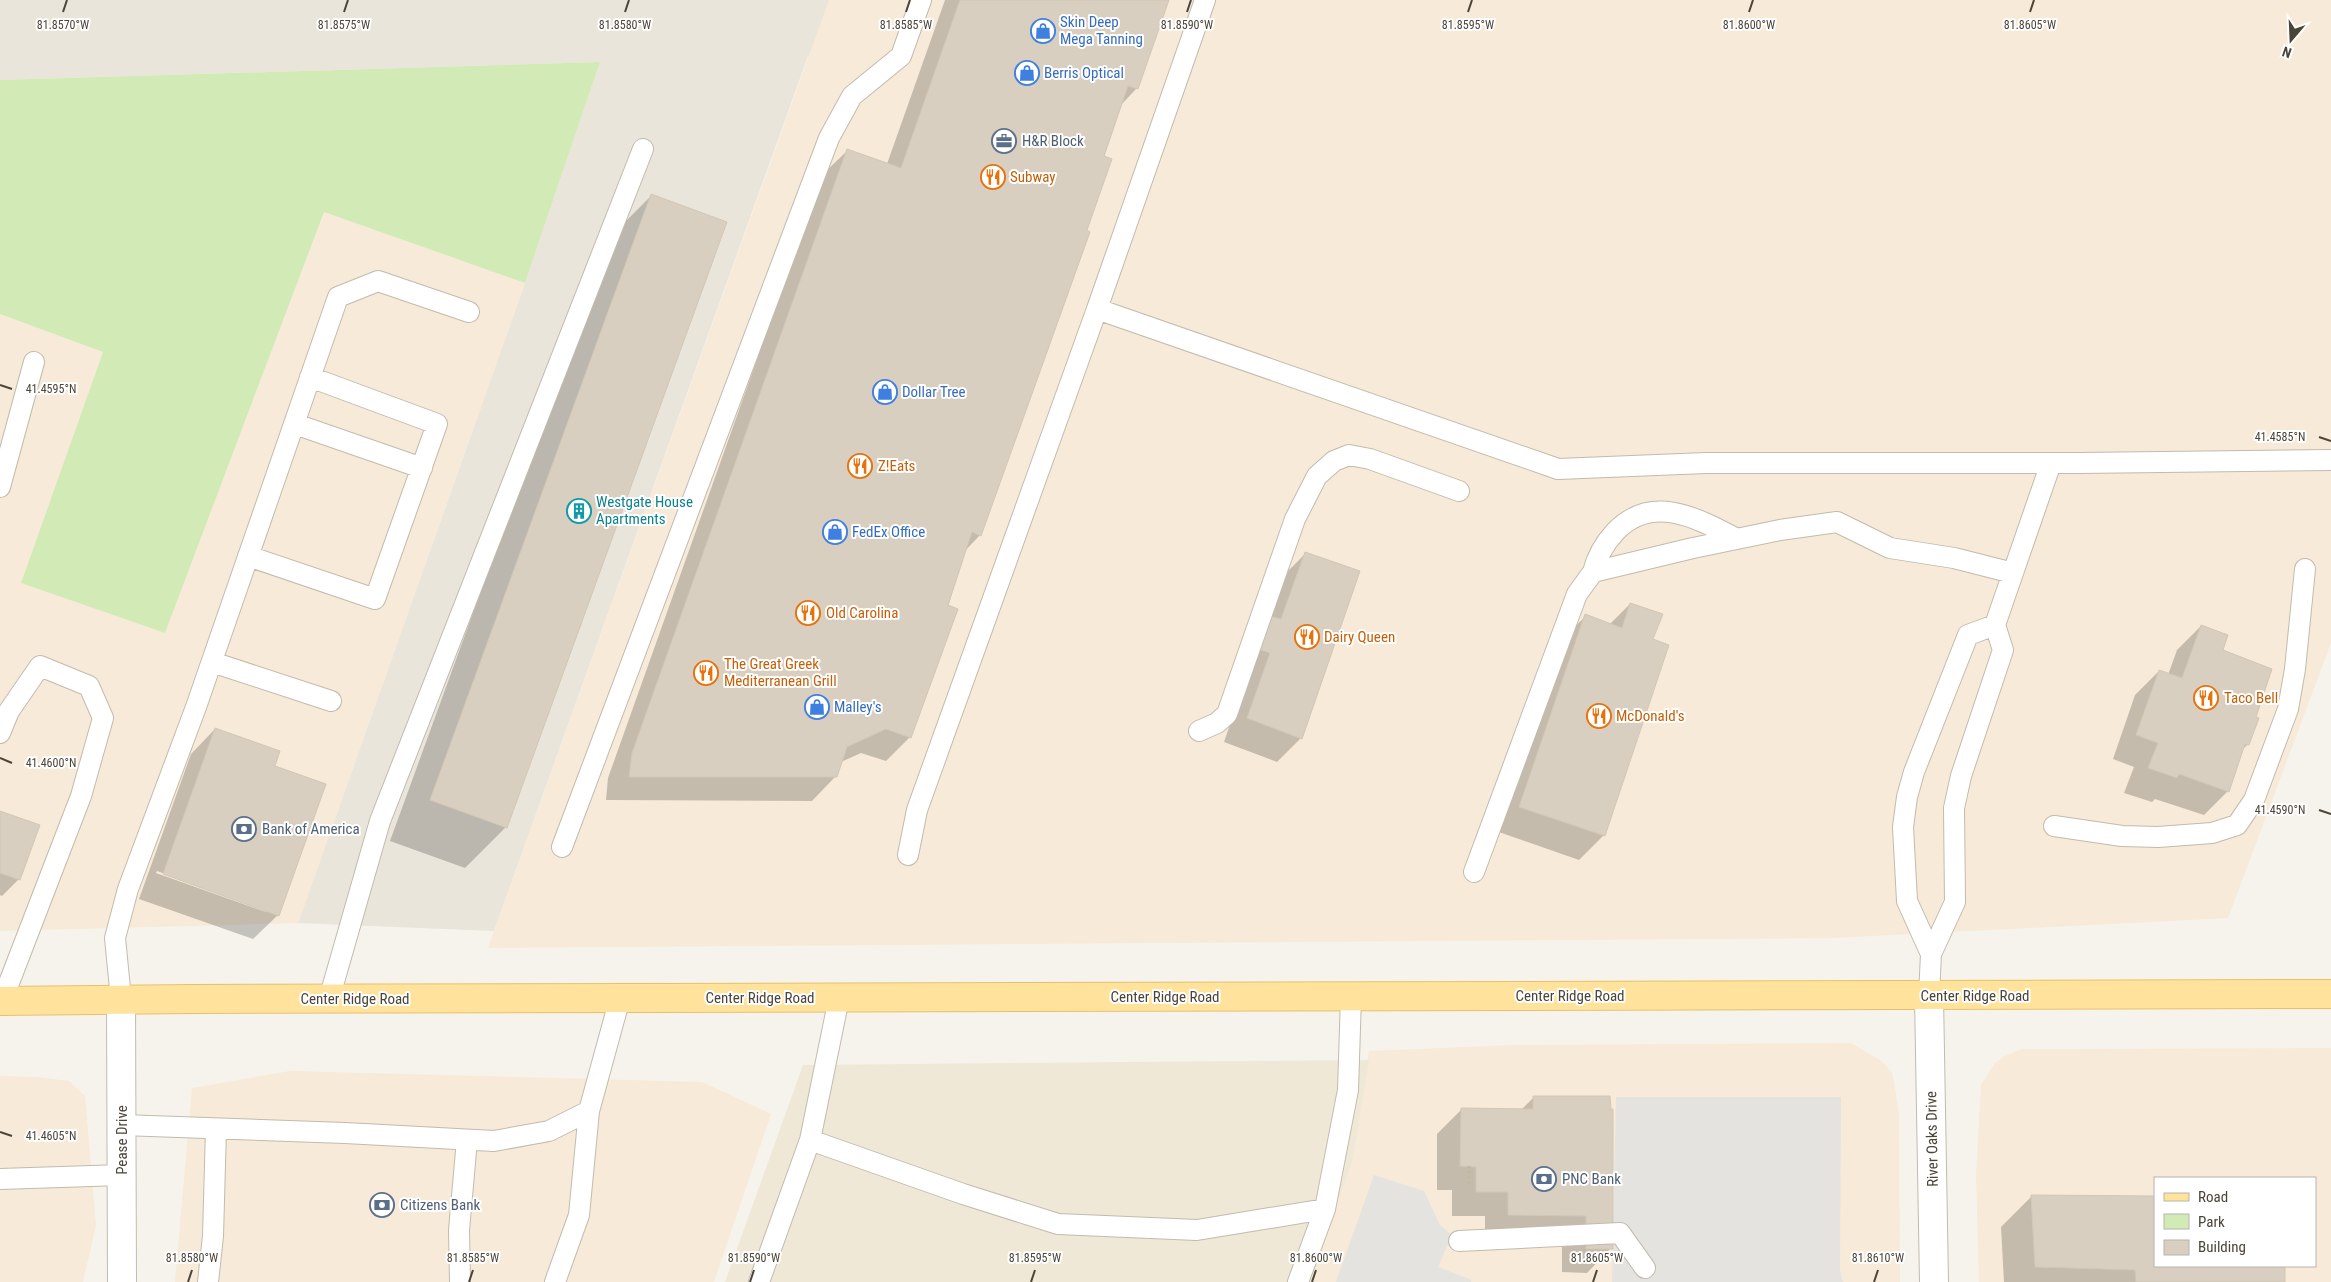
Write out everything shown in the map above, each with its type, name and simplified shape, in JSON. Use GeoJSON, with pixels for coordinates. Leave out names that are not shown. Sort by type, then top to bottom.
{"type":"FeatureCollection","features":[{"type":"Feature","properties":{"kind":"main road","name":"Center Ridge Road"},"geometry":{"type":"LineString","coordinates":[[1,1001],[121,999],[2331,994]]}},
{"type":"Feature","properties":{"kind":"street","name":"River Oaks Drive"},"geometry":{"type":"LineString","coordinates":[[1930,996],[1934,1282]]}},
{"type":"Feature","properties":{"kind":"street","name":"Pease Drive"},"geometry":{"type":"LineString","coordinates":[[121,999],[122,1282]]}},
{"type":"Feature","properties":{"kind":"lane"},"geometry":{"type":"LineString","coordinates":[[562,847],[829,138],[852,96],[901,56],[921,0]]}},
{"type":"Feature","properties":{"kind":"lane"},"geometry":{"type":"LineString","coordinates":[[908,855],[917,810],[1097,309],[1205,0]]}},
{"type":"Feature","properties":{"kind":"lane"},"geometry":{"type":"LineString","coordinates":[[329,999],[380,821],[643,149]]}},
{"type":"Feature","properties":{"kind":"lane"},"geometry":{"type":"LineString","coordinates":[[121,999],[115,938],[128,889],[212,662],[338,297],[378,280],[469,312]]}},
{"type":"Feature","properties":{"kind":"lane"},"geometry":{"type":"LineString","coordinates":[[1097,309],[1558,470],[1706,463],[2051,463],[2331,460]]}},
{"type":"Feature","properties":{"kind":"lane"},"geometry":{"type":"LineString","coordinates":[[0,487],[34,362]]}},
{"type":"Feature","properties":{"kind":"lane"},"geometry":{"type":"LineString","coordinates":[[248,556],[375,598],[422,468],[437,424],[310,378]]}},
{"type":"Feature","properties":{"kind":"lane"},"geometry":{"type":"LineString","coordinates":[[295,424],[422,468]]}},
{"type":"Feature","properties":{"kind":"lane"},"geometry":{"type":"LineString","coordinates":[[1199,731],[1217,722],[1227,714],[1295,520],[1317,476],[1334,460],[1349,454],[1370,459],[1459,491]]}},
{"type":"Feature","properties":{"kind":"lane"},"geometry":{"type":"LineString","coordinates":[[1930,996],[1931,954],[1956,902],[1954,808],[1961,776],[2003,650],[1995,625],[2051,463]]}},
{"type":"Feature","properties":{"kind":"lane"},"geometry":{"type":"LineString","coordinates":[[1474,872],[1577,594],[1593,572],[1604,544],[1622,525],[1636,516],[1655,511],[1676,512],[1707,523],[1737,539]]}},
{"type":"Feature","properties":{"kind":"lane"},"geometry":{"type":"LineString","coordinates":[[1593,572],[1737,539],[1837,522],[1890,548],[1954,558],[2013,573]]}},
{"type":"Feature","properties":{"kind":"lane"},"geometry":{"type":"LineString","coordinates":[[2054,826],[2122,836],[2158,837],[2212,833],[2237,825],[2254,800],[2288,709],[2295,669],[2304,569]]}},
{"type":"Feature","properties":{"kind":"lane"},"geometry":{"type":"LineString","coordinates":[[1931,954],[1907,901],[1903,827],[1907,797],[1914,772],[1968,635],[1995,625]]}},
{"type":"Feature","properties":{"kind":"lane"},"geometry":{"type":"LineString","coordinates":[[212,662],[331,701]]}},
{"type":"Feature","properties":{"kind":"lane"},"geometry":{"type":"LineString","coordinates":[[0,733],[9,711],[40,666],[89,686],[104,718],[80,796],[1,1001]]}},
{"type":"Feature","properties":{"kind":"lane"},"geometry":{"type":"LineString","coordinates":[[1298,1282],[1325,1209],[1348,1090],[1351,997]]}},
{"type":"Feature","properties":{"kind":"lane"},"geometry":{"type":"LineString","coordinates":[[555,1282],[579,1216],[589,1111],[620,998]]}},
{"type":"Feature","properties":{"kind":"lane"},"geometry":{"type":"LineString","coordinates":[[759,1282],[810,1140],[839,998]]}},
{"type":"Feature","properties":{"kind":"lane"},"geometry":{"type":"LineString","coordinates":[[122,1125],[494,1141],[549,1130],[589,1111]]}},
{"type":"Feature","properties":{"kind":"lane"},"geometry":{"type":"LineString","coordinates":[[208,1282],[213,1236],[216,1129]]}},
{"type":"Feature","properties":{"kind":"lane"},"geometry":{"type":"LineString","coordinates":[[460,1282],[459,1230],[467,1140]]}},
{"type":"Feature","properties":{"kind":"lane"},"geometry":{"type":"LineString","coordinates":[[810,1140],[963,1194],[1058,1224],[1197,1230],[1325,1209]]}},
{"type":"Feature","properties":{"kind":"lane"},"geometry":{"type":"LineString","coordinates":[[0,1179],[122,1175]]}},
{"type":"Feature","properties":{"kind":"lane"},"geometry":{"type":"LineString","coordinates":[[1459,1240],[1620,1233],[1645,1268]]}},
{"type":"Feature","properties":{"kind":"path"},"geometry":{"type":"LineString","coordinates":[[1469,1166],[1469,1184]]}},
{"type":"Feature","properties":{"kind":"shaded area"},"geometry":{"type":"Polygon","coordinates":[[[0,0],[835,0],[815,56],[808,56],[494,931],[298,923],[525,283],[600,62],[0,80],[0,0]]]}},
{"type":"Feature","properties":{"kind":"shaded area"},"geometry":{"type":"Polygon","coordinates":[[[829,0],[2331,0],[2331,643],[2228,918],[1833,938],[488,948],[829,0]]]}},
{"type":"Feature","properties":{"kind":"shaded area"},"geometry":{"type":"Polygon","coordinates":[[[324,212],[525,283],[298,923],[0,931],[0,314],[103,352],[21,583],[165,633],[324,212]]]}},
{"type":"Feature","properties":{"kind":"shaded area"},"geometry":{"type":"Polygon","coordinates":[[[1851,1043],[1882,1061],[1892,1073],[1895,1087],[1899,1116],[1900,1282],[1309,1282],[1352,1163],[1369,1051],[1515,1045],[1851,1043]]]}},
{"type":"Feature","properties":{"kind":"shaded area"},"geometry":{"type":"Polygon","coordinates":[[[2331,1048],[2331,1282],[1979,1282],[1976,1177],[1981,1085],[1995,1063],[2021,1049],[2331,1048]]]}},
{"type":"Feature","properties":{"kind":"shaded area"},"geometry":{"type":"Polygon","coordinates":[[[1369,1060],[1352,1163],[1309,1282],[725,1282],[803,1065],[1369,1060]]]}},
{"type":"Feature","properties":{"kind":"shaded area"},"geometry":{"type":"Polygon","coordinates":[[[290,1071],[702,1082],[771,1114],[714,1282],[175,1282],[192,1088],[290,1071]]]}},
{"type":"Feature","properties":{"kind":"shaded area"},"geometry":{"type":"Polygon","coordinates":[[[0,1076],[37,1077],[69,1081],[85,1096],[96,1225],[83,1282],[0,1282],[0,1076]]]}},
{"type":"Feature","properties":{"kind":"shaded area"},"geometry":{"type":"Polygon","coordinates":[[[1616,1097],[1841,1097],[1840,1271],[1843,1282],[1612,1282],[1616,1097]]]}},
{"type":"Feature","properties":{"kind":"shaded area"},"geometry":{"type":"Polygon","coordinates":[[[1374,1175],[1424,1191],[1440,1225],[1452,1235],[1438,1267],[1472,1280],[1471,1282],[1336,1282],[1374,1175]]]}},
{"type":"Feature","properties":{"kind":"green space"},"geometry":{"type":"Polygon","coordinates":[[[600,62],[525,283],[324,212],[165,633],[21,583],[103,352],[0,314],[0,80],[600,62]]]}},
{"type":"Feature","properties":{"kind":"building"},"geometry":{"type":"Polygon","coordinates":[[[960,0],[1169,0],[1138,89],[1128,86],[1104,156],[1112,159],[1087,230],[1090,232],[981,536],[972,532],[948,605],[958,609],[911,738],[886,729],[847,747],[837,777],[629,777],[632,753],[847,149],[901,168],[960,0]]]}},
{"type":"Feature","properties":{"kind":"building","name":"Westgate House Apartments"},"geometry":{"type":"Polygon","coordinates":[[[651,194],[727,222],[507,828],[430,800],[651,194]]]}},
{"type":"Feature","properties":{"kind":"building"},"geometry":{"type":"Polygon","coordinates":[[[1305,552],[1360,571],[1302,739],[1247,718],[1270,653],[1255,648],[1266,615],[1281,619],[1305,552]]]}},
{"type":"Feature","properties":{"kind":"building"},"geometry":{"type":"Polygon","coordinates":[[[1630,603],[1663,614],[1653,639],[1669,645],[1605,836],[1519,807],[1585,614],[1622,628],[1630,603]]]}},
{"type":"Feature","properties":{"kind":"building","name":"Taco Bell"},"geometry":{"type":"Polygon","coordinates":[[[2201,625],[2228,635],[2223,650],[2272,669],[2256,717],[2259,718],[2249,745],[2245,744],[2229,792],[2179,774],[2177,778],[2148,768],[2158,743],[2136,735],[2159,670],[2182,678],[2201,625]]]}},
{"type":"Feature","properties":{"kind":"building","name":"Bank of America"},"geometry":{"type":"Polygon","coordinates":[[[215,728],[280,751],[275,766],[326,784],[279,916],[163,874],[215,728]]]}},
{"type":"Feature","properties":{"kind":"building"},"geometry":{"type":"Polygon","coordinates":[[[0,811],[40,825],[20,880],[0,873],[0,811]]]}},
{"type":"Feature","properties":{"kind":"building","name":"PNC Bank"},"geometry":{"type":"Polygon","coordinates":[[[1533,1096],[1610,1096],[1611,1109],[1613,1109],[1613,1249],[1586,1249],[1586,1216],[1508,1215],[1508,1192],[1476,1192],[1476,1167],[1460,1166],[1461,1108],[1533,1109],[1533,1096]]]}},
{"type":"Feature","properties":{"kind":"building"},"geometry":{"type":"Polygon","coordinates":[[[2031,1195],[2154,1196],[2154,1267],[2285,1267],[2285,1282],[2136,1282],[2135,1270],[2035,1267],[2031,1195]]]}},
{"type":"Feature","properties":{"kind":"place","name":"Skin Deep Mega Tanning"},"geometry":{"type":"Point","coordinates":[1043,31]}},
{"type":"Feature","properties":{"kind":"place","name":"Berris Optical"},"geometry":{"type":"Point","coordinates":[1027,73]}},
{"type":"Feature","properties":{"kind":"place","name":"H&R Block"},"geometry":{"type":"Point","coordinates":[1004,141]}},
{"type":"Feature","properties":{"kind":"place","name":"Subway"},"geometry":{"type":"Point","coordinates":[993,177]}},
{"type":"Feature","properties":{"kind":"place","name":"Dollar Tree"},"geometry":{"type":"Point","coordinates":[885,392]}},
{"type":"Feature","properties":{"kind":"place","name":"Z!Eats"},"geometry":{"type":"Point","coordinates":[860,466]}},
{"type":"Feature","properties":{"kind":"place","name":"Westgate House Apartments"},"geometry":{"type":"Point","coordinates":[579,511]}},
{"type":"Feature","properties":{"kind":"place","name":"FedEx Office"},"geometry":{"type":"Point","coordinates":[835,532]}},
{"type":"Feature","properties":{"kind":"place","name":"Old Carolina"},"geometry":{"type":"Point","coordinates":[808,613]}},
{"type":"Feature","properties":{"kind":"place","name":"Dairy Queen"},"geometry":{"type":"Point","coordinates":[1307,637]}},
{"type":"Feature","properties":{"kind":"place","name":"The Great Greek Mediterranean Grill"},"geometry":{"type":"Point","coordinates":[706,673]}},
{"type":"Feature","properties":{"kind":"place","name":"Taco Bell"},"geometry":{"type":"Point","coordinates":[2206,698]}},
{"type":"Feature","properties":{"kind":"place","name":"Malley's"},"geometry":{"type":"Point","coordinates":[817,707]}},
{"type":"Feature","properties":{"kind":"place","name":"McDonald's"},"geometry":{"type":"Point","coordinates":[1599,716]}},
{"type":"Feature","properties":{"kind":"place","name":"Bank of America"},"geometry":{"type":"Point","coordinates":[244,829]}},
{"type":"Feature","properties":{"kind":"place","name":"PNC Bank"},"geometry":{"type":"Point","coordinates":[1544,1179]}},
{"type":"Feature","properties":{"kind":"place","name":"Citizens Bank"},"geometry":{"type":"Point","coordinates":[382,1205]}}]}
